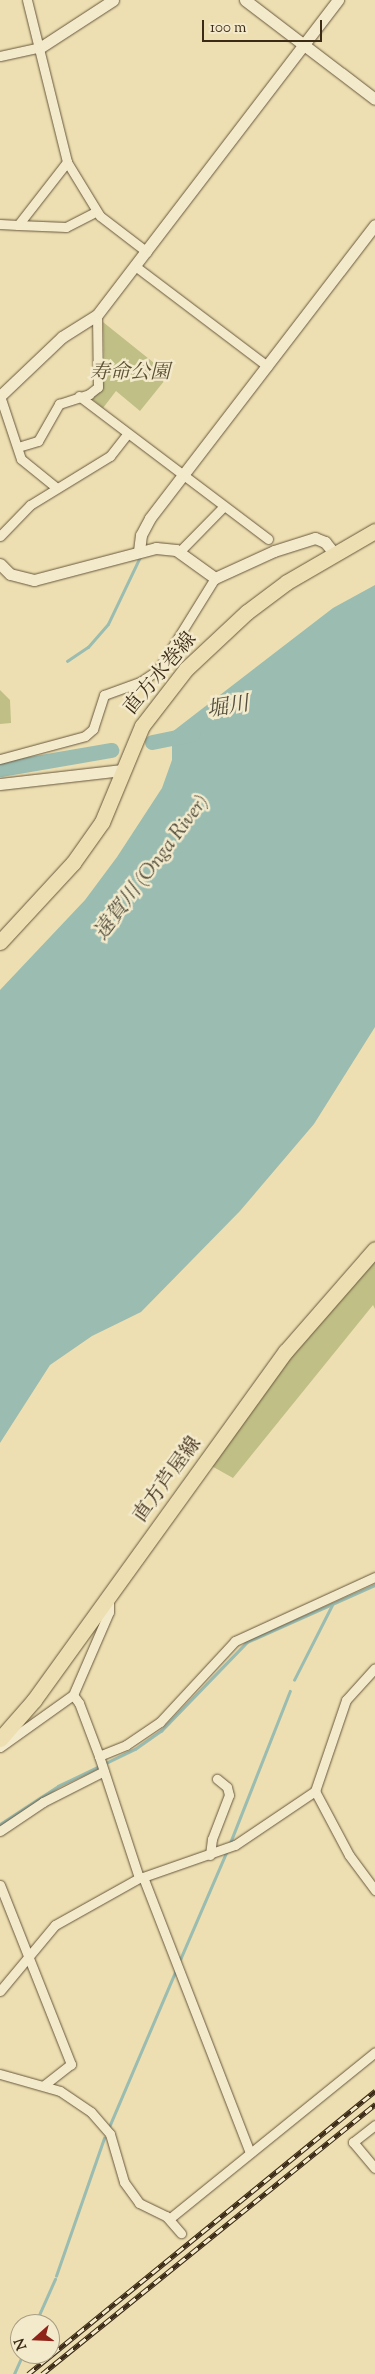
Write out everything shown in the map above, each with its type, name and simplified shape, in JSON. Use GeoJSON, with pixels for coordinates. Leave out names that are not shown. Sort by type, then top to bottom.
{"type":"FeatureCollection","features":[{"type":"Feature","properties":{"kind":"main road","name":"直方水巻線"},"geometry":{"type":"LineString","coordinates":[[0,942],[73,863],[102,822],[122,770],[142,726],[186,669],[247,612],[334,553],[375,531]]}},
{"type":"Feature","properties":{"kind":"main road","name":"直方芦屋線"},"geometry":{"type":"LineString","coordinates":[[0,1739],[34,1700],[286,1351],[375,1249]]}},
{"type":"Feature","properties":{"kind":"street"},"geometry":{"type":"LineString","coordinates":[[27,0],[41,47],[67,162],[96,212],[147,252]]}},
{"type":"Feature","properties":{"kind":"street"},"geometry":{"type":"LineString","coordinates":[[0,56],[41,47],[113,0]]}},
{"type":"Feature","properties":{"kind":"street"},"geometry":{"type":"LineString","coordinates":[[245,0],[375,99]]}},
{"type":"Feature","properties":{"kind":"street"},"geometry":{"type":"LineString","coordinates":[[57,488],[21,459],[0,396],[62,337],[97,315],[338,0]]}},
{"type":"Feature","properties":{"kind":"street"},"geometry":{"type":"LineString","coordinates":[[18,225],[67,162]]}},
{"type":"Feature","properties":{"kind":"street"},"geometry":{"type":"LineString","coordinates":[[0,224],[66,227],[96,212]]}},
{"type":"Feature","properties":{"kind":"street"},"geometry":{"type":"LineString","coordinates":[[139,551],[141,535],[150,518],[186,477],[267,366],[375,225]]}},
{"type":"Feature","properties":{"kind":"street"},"geometry":{"type":"LineString","coordinates":[[136,266],[267,366]]}},
{"type":"Feature","properties":{"kind":"street"},"geometry":{"type":"LineString","coordinates":[[18,448],[38,441],[59,404],[93,392],[100,380],[97,315]]}},
{"type":"Feature","properties":{"kind":"street"},"geometry":{"type":"LineString","coordinates":[[79,396],[268,539]]}},
{"type":"Feature","properties":{"kind":"street"},"geometry":{"type":"LineString","coordinates":[[0,536],[30,505],[110,456],[127,434]]}},
{"type":"Feature","properties":{"kind":"street"},"geometry":{"type":"LineString","coordinates":[[179,552],[224,506]]}},
{"type":"Feature","properties":{"kind":"street"},"geometry":{"type":"LineString","coordinates":[[0,759],[85,736],[93,729],[104,695],[140,682],[158,670],[216,578],[274,551],[315,538],[325,542],[334,553]]}},
{"type":"Feature","properties":{"kind":"street"},"geometry":{"type":"LineString","coordinates":[[0,564],[10,574],[34,580],[156,548],[179,552],[216,578]]}},
{"type":"Feature","properties":{"kind":"street"},"geometry":{"type":"LineString","coordinates":[[0,784],[122,770]]}},
{"type":"Feature","properties":{"kind":"street"},"geometry":{"type":"LineString","coordinates":[[99,1758],[126,1745],[160,1722],[235,1640],[375,1577]]}},
{"type":"Feature","properties":{"kind":"street"},"geometry":{"type":"LineString","coordinates":[[0,1747],[72,1695],[109,1612],[108,1596]]}},
{"type":"Feature","properties":{"kind":"street"},"geometry":{"type":"LineString","coordinates":[[0,1991],[27,1955],[55,1925],[141,1877],[235,1846],[314,1791],[346,1700],[375,1668]]}},
{"type":"Feature","properties":{"kind":"street"},"geometry":{"type":"LineString","coordinates":[[72,1695],[79,1703],[141,1877],[250,2153]]}},
{"type":"Feature","properties":{"kind":"street"},"geometry":{"type":"LineString","coordinates":[[0,1831],[43,1802],[104,1770]]}},
{"type":"Feature","properties":{"kind":"street"},"geometry":{"type":"LineString","coordinates":[[210,1855],[212,1839],[229,1795],[227,1787],[217,1779]]}},
{"type":"Feature","properties":{"kind":"street"},"geometry":{"type":"LineString","coordinates":[[314,1791],[349,1855],[375,1890]]}},
{"type":"Feature","properties":{"kind":"street"},"geometry":{"type":"LineString","coordinates":[[0,1885],[71,2064],[44,2085]]}},
{"type":"Feature","properties":{"kind":"street"},"geometry":{"type":"LineString","coordinates":[[169,2219],[375,2052]]}},
{"type":"Feature","properties":{"kind":"street"},"geometry":{"type":"LineString","coordinates":[[0,2074],[44,2085],[76,2100],[91,2112],[110,2134],[124,2182],[134,2196],[169,2219],[181,2233]]}},
{"type":"Feature","properties":{"kind":"street"},"geometry":{"type":"LineString","coordinates":[[375,2125],[353,2142],[375,2168]]}},
{"type":"Feature","properties":{"kind":"green space","name":"寿命公園"},"geometry":{"type":"Polygon","coordinates":[[[103,322],[169,375],[140,411],[116,391],[103,408],[92,399],[101,390],[105,377],[103,322]]]}},
{"type":"Feature","properties":{"kind":"green space"},"geometry":{"type":"Polygon","coordinates":[[[0,690],[10,700],[11,723],[0,724],[0,690]]]}},
{"type":"Feature","properties":{"kind":"green space"},"geometry":{"type":"Polygon","coordinates":[[[375,1255],[375,1309],[373,1305],[233,1478],[208,1464],[286,1358],[375,1255]]]}},
{"type":"Feature","properties":{"kind":"water","name":"遠賀川 (Onga River)"},"geometry":{"type":"Polygon","coordinates":[[[375,585],[375,1027],[314,1124],[240,1211],[141,1312],[92,1336],[50,1365],[0,1443],[0,990],[85,900],[117,857],[162,788],[172,760],[172,732],[333,608],[375,585]]]}},
{"type":"Feature","properties":{"kind":"waterway"},"geometry":{"type":"LineString","coordinates":[[67,661],[88,647],[108,624],[140,557]]}},
{"type":"Feature","properties":{"kind":"waterway","name":"堀川"},"geometry":{"type":"LineString","coordinates":[[152,742],[192,734]]}},
{"type":"Feature","properties":{"kind":"waterway","name":"堀川"},"geometry":{"type":"LineString","coordinates":[[0,769],[111,750]]}},
{"type":"Feature","properties":{"kind":"waterway"},"geometry":{"type":"LineString","coordinates":[[0,1824],[58,1786],[135,1749],[161,1731],[247,1642],[375,1585]]}},
{"type":"Feature","properties":{"kind":"waterway"},"geometry":{"type":"LineString","coordinates":[[294,1680],[332,1605]]}},
{"type":"Feature","properties":{"kind":"waterway"},"geometry":{"type":"LineString","coordinates":[[230,1843],[290,1691]]}},
{"type":"Feature","properties":{"kind":"waterway"},"geometry":{"type":"LineString","coordinates":[[179,1962],[226,1853]]}},
{"type":"Feature","properties":{"kind":"waterway"},"geometry":{"type":"LineString","coordinates":[[109,2127],[176,1970]]}},
{"type":"Feature","properties":{"kind":"waterway"},"geometry":{"type":"LineString","coordinates":[[56,2276],[104,2138]]}},
{"type":"Feature","properties":{"kind":"waterway"},"geometry":{"type":"LineString","coordinates":[[39,2314],[55,2279]]}},
{"type":"Feature","properties":{"kind":"waterway"},"geometry":{"type":"LineString","coordinates":[[14,2374],[18,2364]]}},
{"type":"Feature","properties":{"kind":"railway"},"geometry":{"type":"LineString","coordinates":[[28,2374],[375,2091]]}},
{"type":"Feature","properties":{"kind":"railway"},"geometry":{"type":"LineString","coordinates":[[42,2374],[375,2104]]}}]}
